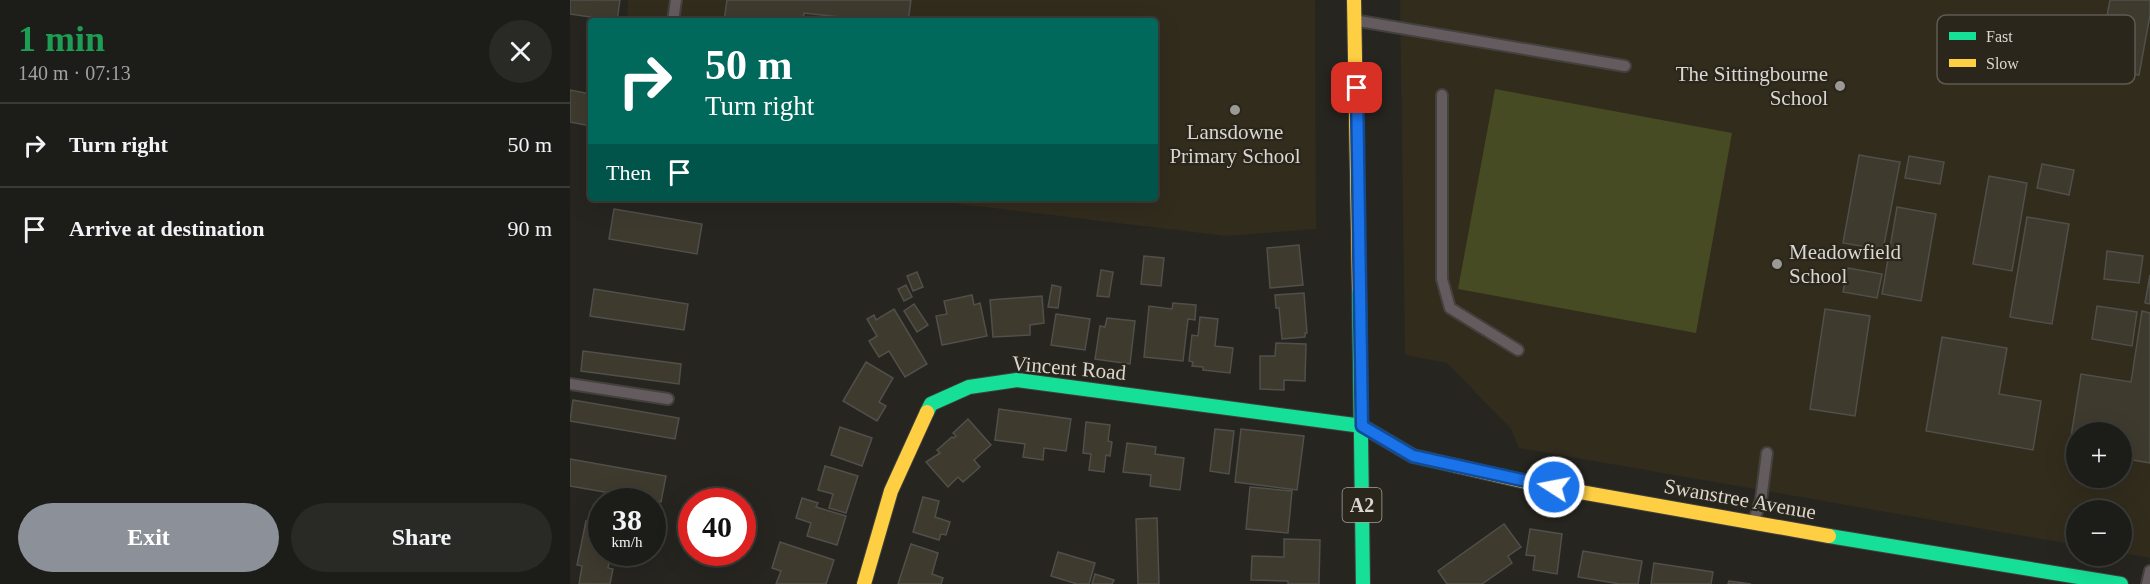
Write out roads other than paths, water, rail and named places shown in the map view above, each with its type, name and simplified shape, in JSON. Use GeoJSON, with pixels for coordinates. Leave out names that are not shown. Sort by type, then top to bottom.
{"type":"FeatureCollection","features":[{"type":"Feature","properties":{"kind":"street","name":"A2"},"geometry":{"type":"LineString","coordinates":[[1354,0],[1362,426],[1362,584]]}},
{"type":"Feature","properties":{"kind":"street","name":"Vincent Road"},"geometry":{"type":"LineString","coordinates":[[864,584],[891,491],[931,404],[969,387],[1017,380],[1362,426]]}},
{"type":"Feature","properties":{"kind":"street","name":"Swanstree Avenue"},"geometry":{"type":"LineString","coordinates":[[1362,426],[1413,456],[1535,484],[2121,584]]}},
{"type":"Feature","properties":{"kind":"lane"},"geometry":{"type":"LineString","coordinates":[[673,18],[676,0]]}},
{"type":"Feature","properties":{"kind":"lane"},"geometry":{"type":"LineString","coordinates":[[1355,20],[1625,66]]}},
{"type":"Feature","properties":{"kind":"lane"},"geometry":{"type":"LineString","coordinates":[[1442,95],[1442,279],[1450,308],[1518,350]]}},
{"type":"Feature","properties":{"kind":"lane"},"geometry":{"type":"LineString","coordinates":[[570,384],[668,399]]}},
{"type":"Feature","properties":{"kind":"lane"},"geometry":{"type":"LineString","coordinates":[[1753,523],[1761,500],[1767,453]]}},
{"type":"Feature","properties":{"kind":"lane"},"geometry":{"type":"LineString","coordinates":[[2147,584],[2150,571]]}},
{"type":"Feature","properties":{"kind":"place","name":"The Sittingbourne School"},"geometry":{"type":"Point","coordinates":[1840,86]}},
{"type":"Feature","properties":{"kind":"place","name":"Lansdowne Primary School"},"geometry":{"type":"Point","coordinates":[1235,110]}},
{"type":"Feature","properties":{"kind":"place","name":"Meadowfield School"},"geometry":{"type":"Point","coordinates":[1777,264]}}]}
